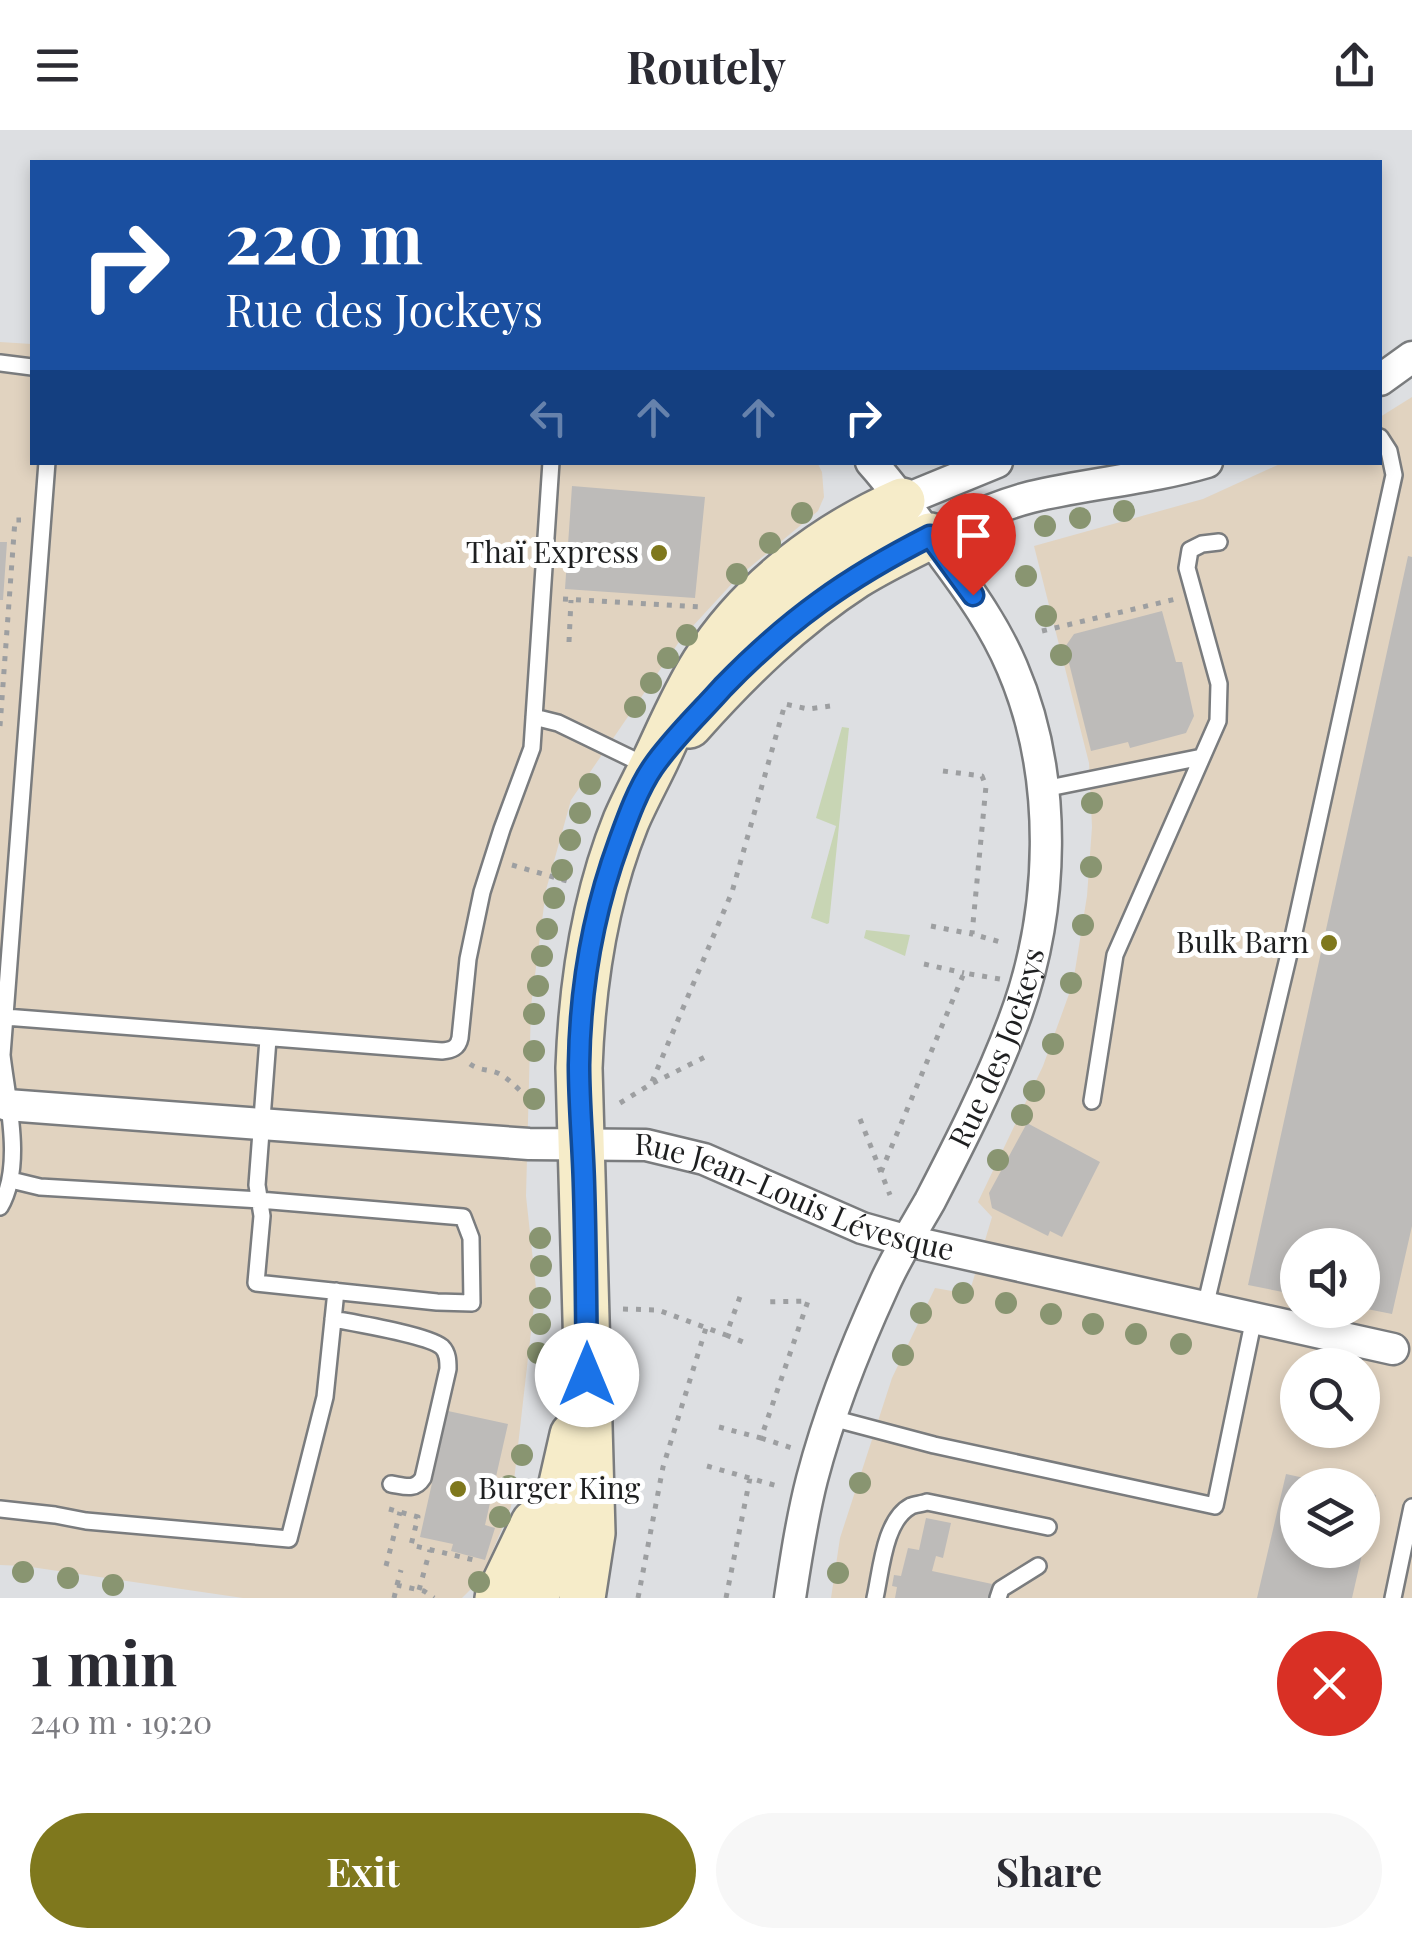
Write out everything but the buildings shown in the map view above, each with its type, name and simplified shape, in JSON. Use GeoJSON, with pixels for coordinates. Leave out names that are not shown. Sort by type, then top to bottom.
{"type":"FeatureCollection","features":[{"type":"Feature","properties":{"kind":"street"},"geometry":{"type":"LineString","coordinates":[[1382,379],[1412,357]]}},
{"type":"Feature","properties":{"kind":"street","name":"Rue des Jockeys"},"geometry":{"type":"LineString","coordinates":[[790,1598],[806,1503],[832,1418],[883,1286],[976,1108],[1019,1008],[1043,893],[1044,789],[1031,724],[1009,660],[985,613],[873,465]]}},
{"type":"Feature","properties":{"kind":"street"},"geometry":{"type":"LineString","coordinates":[[582,1598],[592,1533],[580,1043],[589,954],[617,846],[705,662],[762,594],[824,544],[867,517],[990,465]]}},
{"type":"Feature","properties":{"kind":"street"},"geometry":{"type":"LineString","coordinates":[[652,768],[725,686],[790,624],[852,578],[930,536],[1001,506],[1195,465]]}},
{"type":"Feature","properties":{"kind":"street","name":"Rue Jean-Louis Lévesque"},"geometry":{"type":"LineString","coordinates":[[7,1105],[529,1144],[637,1144],[682,1152],[862,1228],[908,1241],[1393,1349]]}},
{"type":"Feature","properties":{"kind":"street"},"geometry":{"type":"LineString","coordinates":[[536,1598],[587,1375]]}},
{"type":"Feature","properties":{"kind":"street"},"geometry":{"type":"LineString","coordinates":[[489,1580],[526,1539],[566,1464]]}},
{"type":"Feature","properties":{"kind":"lane"},"geometry":{"type":"LineString","coordinates":[[0,362],[30,367]]}},
{"type":"Feature","properties":{"kind":"lane"},"geometry":{"type":"LineString","coordinates":[[1205,1307],[1293,937],[1394,475],[1382,439]]}},
{"type":"Feature","properties":{"kind":"lane"},"geometry":{"type":"LineString","coordinates":[[0,1207],[11,1180],[13,1159],[2,1054],[47,465]]}},
{"type":"Feature","properties":{"kind":"lane"},"geometry":{"type":"LineString","coordinates":[[5,1017],[442,1051],[457,1046],[468,959],[482,892],[532,748],[552,465]]}},
{"type":"Feature","properties":{"kind":"lane"},"geometry":{"type":"LineString","coordinates":[[1092,1101],[1115,955],[1218,721],[1218,684],[1186,568],[1190,550],[1218,542]]}},
{"type":"Feature","properties":{"kind":"lane"},"geometry":{"type":"LineString","coordinates":[[534,717],[558,723],[652,768]]}},
{"type":"Feature","properties":{"kind":"lane"},"geometry":{"type":"LineString","coordinates":[[1044,789],[1202,757]]}},
{"type":"Feature","properties":{"kind":"lane"},"geometry":{"type":"LineString","coordinates":[[11,1180],[40,1187],[259,1200],[463,1216],[471,1238],[472,1304],[256,1283],[262,1216],[259,1200],[257,1185],[268,1038]]}},
{"type":"Feature","properties":{"kind":"lane"},"geometry":{"type":"LineString","coordinates":[[0,1509],[86,1521],[289,1539],[325,1397],[336,1292]]}},
{"type":"Feature","properties":{"kind":"lane"},"geometry":{"type":"LineString","coordinates":[[832,1418],[934,1445],[1215,1506],[1254,1318]]}},
{"type":"Feature","properties":{"kind":"lane"},"geometry":{"type":"LineString","coordinates":[[332,1319],[383,1328],[433,1343],[448,1358],[423,1478],[412,1487],[390,1490]]}},
{"type":"Feature","properties":{"kind":"lane"},"geometry":{"type":"LineString","coordinates":[[875,1598],[889,1533],[901,1514],[912,1506],[927,1502],[1048,1527]]}},
{"type":"Feature","properties":{"kind":"lane"},"geometry":{"type":"LineString","coordinates":[[1393,1598],[1412,1507]]}},
{"type":"Feature","properties":{"kind":"lane"},"geometry":{"type":"LineString","coordinates":[[998,1598],[1001,1589],[1038,1566]]}},
{"type":"Feature","properties":{"kind":"path"},"geometry":{"type":"LineString","coordinates":[[0,726],[16,520]]}},
{"type":"Feature","properties":{"kind":"path"},"geometry":{"type":"LineString","coordinates":[[1042,632],[1194,595]]}},
{"type":"Feature","properties":{"kind":"path"},"geometry":{"type":"LineString","coordinates":[[562,599],[701,607]]}},
{"type":"Feature","properties":{"kind":"path"},"geometry":{"type":"LineString","coordinates":[[569,642],[571,600]]}},
{"type":"Feature","properties":{"kind":"path"},"geometry":{"type":"LineString","coordinates":[[651,1084],[732,892],[785,704],[808,709],[830,706]]}},
{"type":"Feature","properties":{"kind":"path"},"geometry":{"type":"LineString","coordinates":[[944,771],[982,776],[986,786],[972,934]]}},
{"type":"Feature","properties":{"kind":"path"},"geometry":{"type":"LineString","coordinates":[[509,864],[567,881]]}},
{"type":"Feature","properties":{"kind":"path"},"geometry":{"type":"LineString","coordinates":[[932,926],[1007,944]]}},
{"type":"Feature","properties":{"kind":"path"},"geometry":{"type":"LineString","coordinates":[[924,964],[997,978]]}},
{"type":"Feature","properties":{"kind":"path"},"geometry":{"type":"LineString","coordinates":[[881,1172],[964,972]]}},
{"type":"Feature","properties":{"kind":"path"},"geometry":{"type":"LineString","coordinates":[[620,1102],[711,1054]]}},
{"type":"Feature","properties":{"kind":"path"},"geometry":{"type":"LineString","coordinates":[[478,1070],[503,1076],[536,1107]]}},
{"type":"Feature","properties":{"kind":"path"},"geometry":{"type":"LineString","coordinates":[[860,1119],[890,1195]]}},
{"type":"Feature","properties":{"kind":"path"},"geometry":{"type":"LineString","coordinates":[[726,1336],[741,1294]]}},
{"type":"Feature","properties":{"kind":"path"},"geometry":{"type":"LineString","coordinates":[[761,1438],[808,1301],[763,1302]]}},
{"type":"Feature","properties":{"kind":"path"},"geometry":{"type":"LineString","coordinates":[[626,1309],[658,1310],[748,1344]]}},
{"type":"Feature","properties":{"kind":"path"},"geometry":{"type":"LineString","coordinates":[[638,1598],[663,1467],[706,1328]]}},
{"type":"Feature","properties":{"kind":"path"},"geometry":{"type":"LineString","coordinates":[[719,1427],[794,1449]]}},
{"type":"Feature","properties":{"kind":"path"},"geometry":{"type":"LineString","coordinates":[[707,1466],[782,1488]]}},
{"type":"Feature","properties":{"kind":"path"},"geometry":{"type":"LineString","coordinates":[[726,1598],[750,1478]]}},
{"type":"Feature","properties":{"kind":"path"},"geometry":{"type":"LineString","coordinates":[[390,1490],[387,1509],[418,1517],[411,1545],[430,1550],[489,1580]]}},
{"type":"Feature","properties":{"kind":"path"},"geometry":{"type":"LineString","coordinates":[[386,1566],[400,1512]]}},
{"type":"Feature","properties":{"kind":"path"},"geometry":{"type":"LineString","coordinates":[[419,1590],[430,1550]]}},
{"type":"Feature","properties":{"kind":"path"},"geometry":{"type":"LineString","coordinates":[[394,1598],[400,1570]]}},
{"type":"Feature","properties":{"kind":"path"},"geometry":{"type":"LineString","coordinates":[[397,1584],[434,1598]]}},
{"type":"Feature","properties":{"kind":"shaded area"},"geometry":{"type":"Polygon","coordinates":[[[0,342],[30,344],[30,465],[818,465],[824,497],[818,511],[738,577],[681,639],[571,800],[546,890],[531,1006],[526,1196],[536,1288],[511,1507],[481,1579],[462,1598],[243,1598],[0,1565],[0,342]]]}},
{"type":"Feature","properties":{"kind":"shaded area"},"geometry":{"type":"Polygon","coordinates":[[[1412,397],[1412,1598],[831,1598],[840,1538],[892,1378],[935,1288],[969,1294],[992,1217],[978,1202],[1043,1066],[1073,983],[1087,896],[1092,827],[1089,763],[1034,546],[1203,499],[1278,465],[1382,465],[1382,416],[1412,397]]]}},
{"type":"Feature","properties":{"kind":"green space"},"geometry":{"type":"Polygon","coordinates":[[[842,727],[849,728],[827,924],[811,918],[836,826],[816,818],[842,727]]]}},
{"type":"Feature","properties":{"kind":"green space"},"geometry":{"type":"Polygon","coordinates":[[[866,930],[910,935],[905,956],[864,938],[866,930]]]}},
{"type":"Feature","properties":{"kind":"place","name":"Thaï Express"},"geometry":{"type":"Point","coordinates":[659,553]}},
{"type":"Feature","properties":{"kind":"place","name":"Bulk Barn"},"geometry":{"type":"Point","coordinates":[1329,943]}},
{"type":"Feature","properties":{"kind":"place","name":"Burger King"},"geometry":{"type":"Point","coordinates":[458,1489]}},
{"type":"Feature","properties":{"kind":"route"},"geometry":{"type":"LineString","coordinates":[[587,1375],[579,1068],[583,999],[603,892],[638,795],[652,768],[745,665],[825,596],[870,567],[930,536],[973,595]]}}]}
